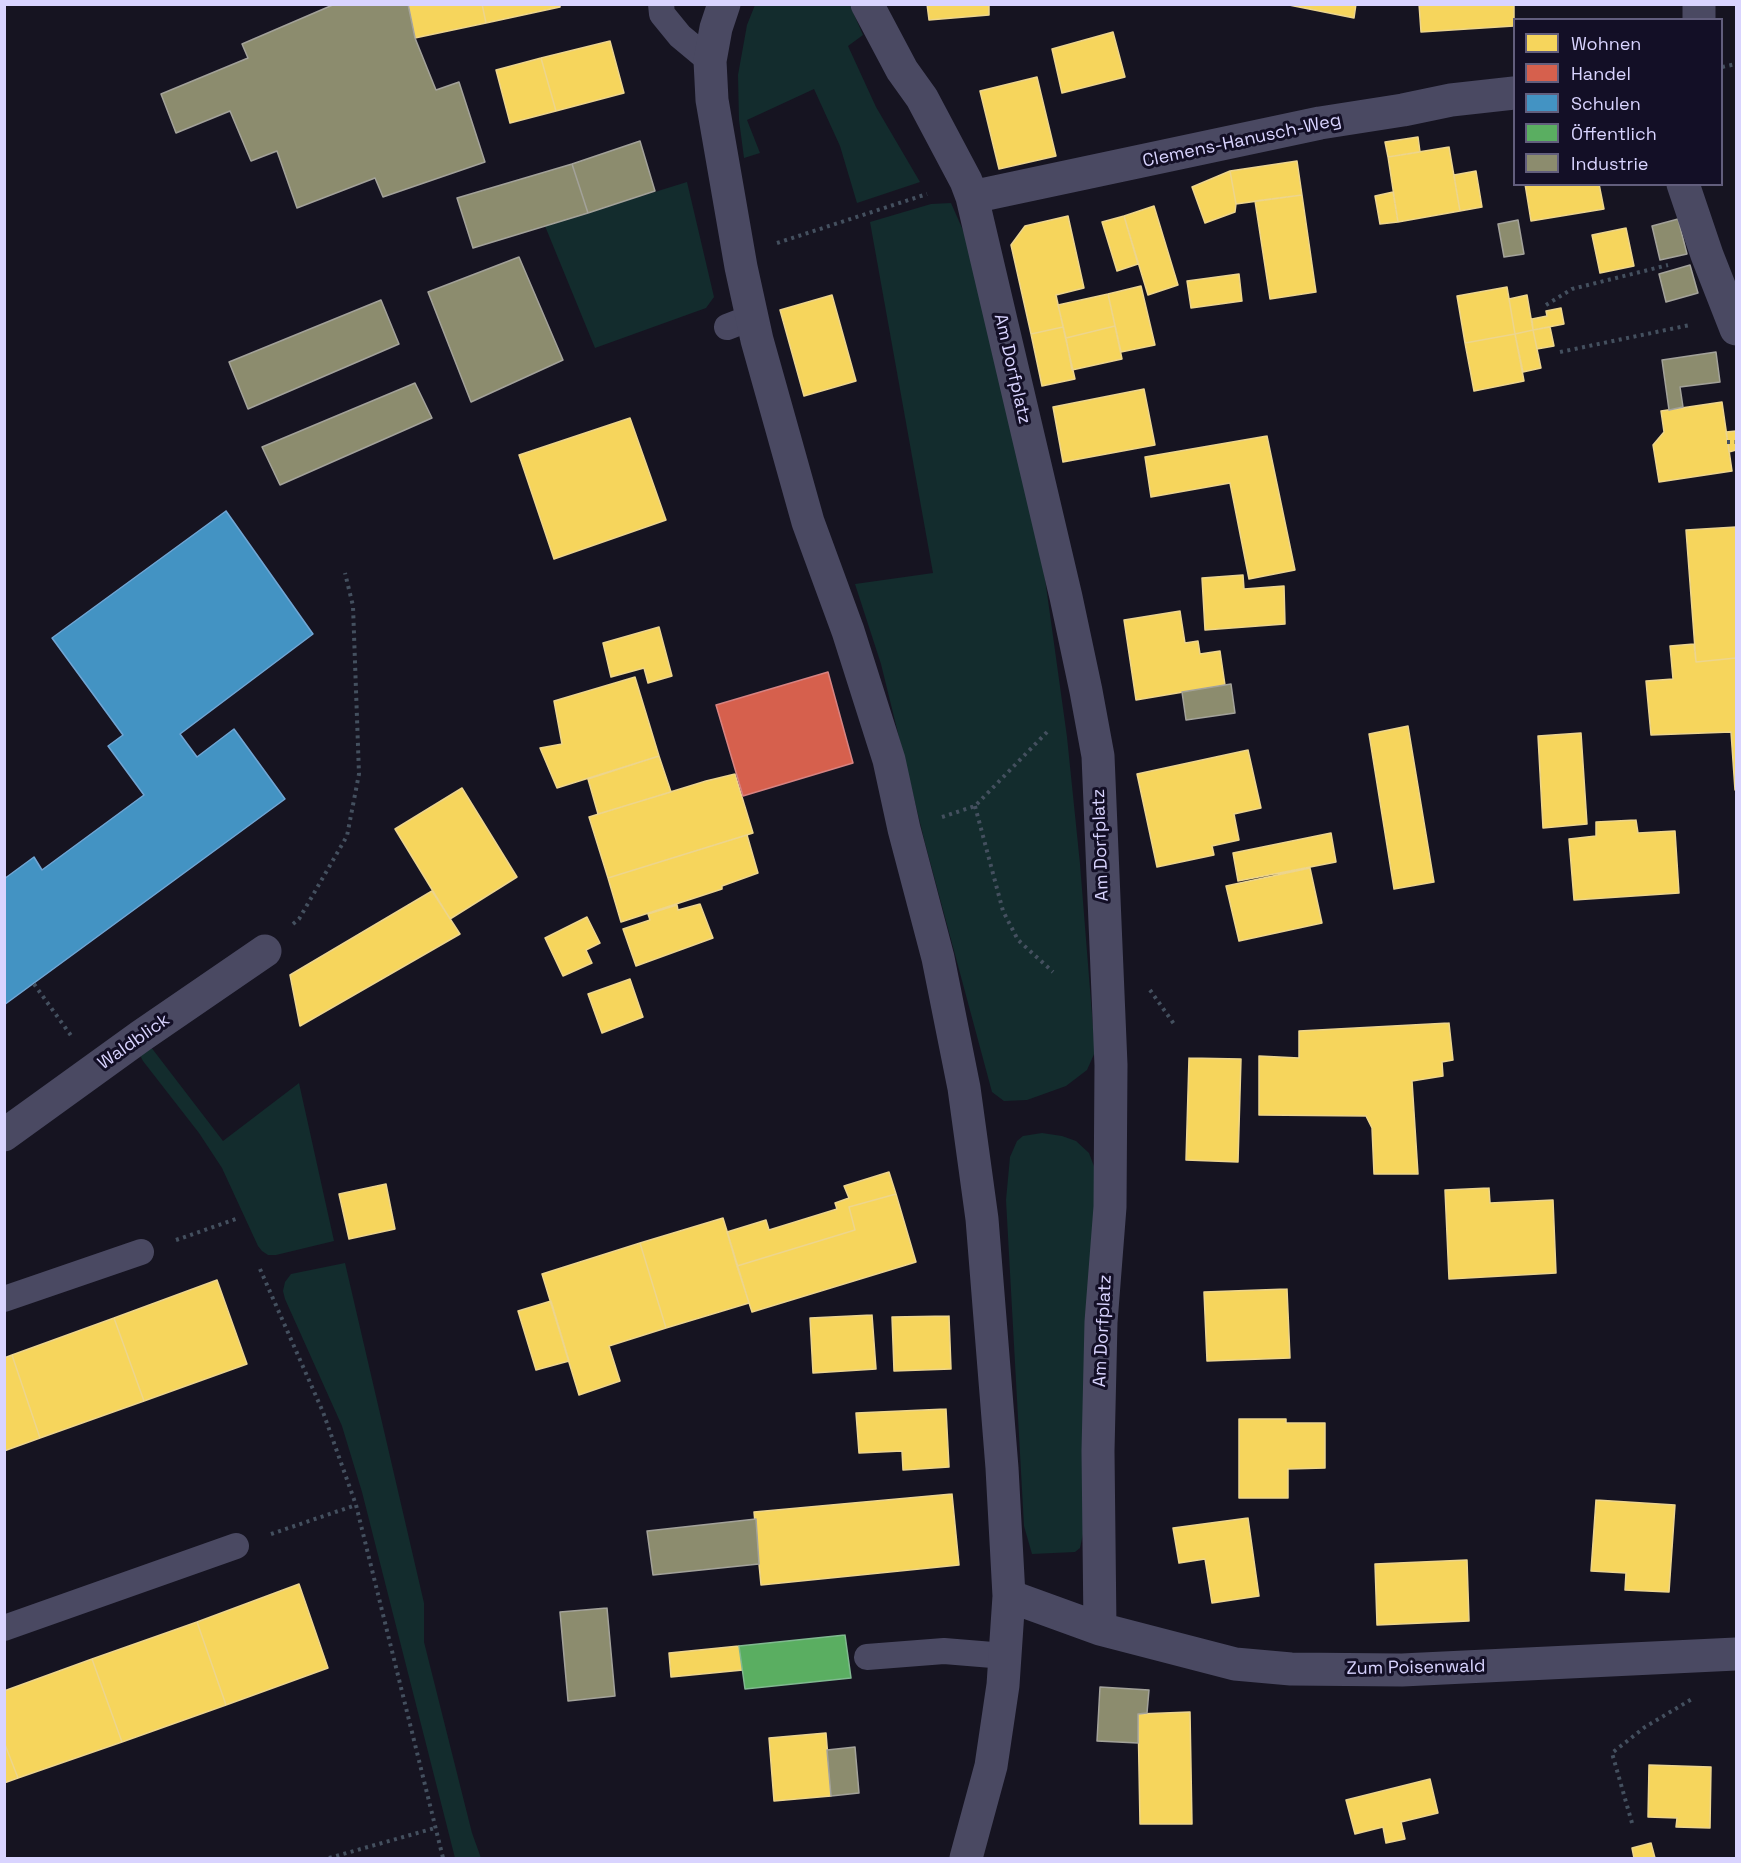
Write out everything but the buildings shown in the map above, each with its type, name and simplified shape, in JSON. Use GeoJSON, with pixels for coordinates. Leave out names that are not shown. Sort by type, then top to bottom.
{"type":"FeatureCollection","features":[{"type":"Feature","properties":{"kind":"street"},"geometry":{"type":"LineString","coordinates":[[724,4],[716,28],[710,61],[712,100],[740,256],[740,322],[757,340],[808,522],[848,631],[889,760],[904,829],[938,958],[966,1097],[982,1219],[1002,1468],[1009,1596],[1003,1685],[991,1766],[966,1858]]}},
{"type":"Feature","properties":{"kind":"street","name":"Am Dorfplatz"},"geometry":{"type":"LineString","coordinates":[[867,4],[902,70],[922,98],[969,189],[1086,691],[1098,756],[1111,1065],[1110,1207],[1101,1322],[1098,1451],[1100,1629]]}},
{"type":"Feature","properties":{"kind":"street","name":"Clemens-Hanusch-Weg"},"geometry":{"type":"LineString","coordinates":[[969,189],[1320,123],[1451,100],[1513,93]]}},
{"type":"Feature","properties":{"kind":"street"},"geometry":{"type":"LineString","coordinates":[[1684,186],[1707,255],[1737,329]]}},
{"type":"Feature","properties":{"kind":"street","name":"Waldblick"},"geometry":{"type":"LineString","coordinates":[[4,1135],[141,1036],[265,951]]}},
{"type":"Feature","properties":{"kind":"street"},"geometry":{"type":"LineString","coordinates":[[1009,1596],[1100,1629]]}},
{"type":"Feature","properties":{"kind":"street","name":"Zum Poisenwald"},"geometry":{"type":"LineString","coordinates":[[1100,1629],[1235,1664],[1291,1669],[1402,1670],[1737,1654]]}},
{"type":"Feature","properties":{"kind":"lane"},"geometry":{"type":"LineString","coordinates":[[661,4],[662,14],[680,36],[710,61]]}},
{"type":"Feature","properties":{"kind":"lane"},"geometry":{"type":"LineString","coordinates":[[4,1299],[141,1252]]}},
{"type":"Feature","properties":{"kind":"lane"},"geometry":{"type":"LineString","coordinates":[[4,1628],[236,1546]]}},
{"type":"Feature","properties":{"kind":"lane"},"geometry":{"type":"LineString","coordinates":[[867,1657],[944,1651],[1005,1656]]}},
{"type":"Feature","properties":{"kind":"path"},"geometry":{"type":"LineString","coordinates":[[740,256],[797,235],[969,189]]}},
{"type":"Feature","properties":{"kind":"path"},"geometry":{"type":"LineString","coordinates":[[1546,305],[1572,289],[1677,263]]}},
{"type":"Feature","properties":{"kind":"path"},"geometry":{"type":"LineString","coordinates":[[1560,352],[1698,324]]}},
{"type":"Feature","properties":{"kind":"path"},"geometry":{"type":"LineString","coordinates":[[1727,442],[1737,441]]}},
{"type":"Feature","properties":{"kind":"path"},"geometry":{"type":"LineString","coordinates":[[265,951],[298,919],[347,836],[359,774],[353,606],[345,573]]}},
{"type":"Feature","properties":{"kind":"path"},"geometry":{"type":"LineString","coordinates":[[904,829],[975,806],[1086,691]]}},
{"type":"Feature","properties":{"kind":"path"},"geometry":{"type":"LineString","coordinates":[[975,806],[1003,911],[1018,940],[1053,972]]}},
{"type":"Feature","properties":{"kind":"path"},"geometry":{"type":"LineString","coordinates":[[34,984],[71,1036]]}},
{"type":"Feature","properties":{"kind":"path"},"geometry":{"type":"LineString","coordinates":[[141,1252],[236,1219]]}},
{"type":"Feature","properties":{"kind":"path"},"geometry":{"type":"LineString","coordinates":[[260,1269],[323,1412],[356,1505],[443,1858]]}},
{"type":"Feature","properties":{"kind":"path"},"geometry":{"type":"LineString","coordinates":[[236,1546],[356,1505]]}},
{"type":"Feature","properties":{"kind":"path"},"geometry":{"type":"LineString","coordinates":[[1632,1824],[1612,1753],[1645,1727],[1696,1697]]}},
{"type":"Feature","properties":{"kind":"path"},"geometry":{"type":"LineString","coordinates":[[329,1858],[435,1828]]}},
{"type":"Feature","properties":{"kind":"green space"},"geometry":{"type":"Polygon","coordinates":[[[755,5],[850,5],[863,35],[848,46],[876,107],[920,182],[857,203],[840,146],[814,89],[747,120],[760,153],[744,158],[739,120],[738,75],[747,25],[755,5]]]}},
{"type":"Feature","properties":{"kind":"green space"},"geometry":{"type":"Polygon","coordinates":[[[687,182],[714,297],[706,308],[595,348],[545,226],[687,182]]]}},
{"type":"Feature","properties":{"kind":"green space"},"geometry":{"type":"Polygon","coordinates":[[[951,203],[977,262],[1042,557],[1067,737],[1080,864],[1095,1052],[1087,1070],[1066,1086],[1027,1100],[1004,1101],[992,1092],[925,843],[881,664],[855,584],[933,573],[870,222],[931,204],[951,203]]]}},
{"type":"Feature","properties":{"kind":"green space"},"geometry":{"type":"Polygon","coordinates":[[[144,1038],[223,1141],[299,1083],[334,1241],[276,1255],[268,1255],[262,1251],[222,1168],[199,1133],[143,1061],[139,1053],[144,1038]]]}},
{"type":"Feature","properties":{"kind":"green space"},"geometry":{"type":"Polygon","coordinates":[[[1042,1133],[1076,1141],[1089,1153],[1095,1169],[1100,1196],[1083,1534],[1080,1548],[1075,1552],[1032,1554],[1024,1526],[1006,1200],[1010,1157],[1017,1141],[1023,1136],[1042,1133]]]}},
{"type":"Feature","properties":{"kind":"green space"},"geometry":{"type":"Polygon","coordinates":[[[345,1263],[424,1603],[424,1642],[472,1833],[481,1858],[455,1858],[362,1492],[342,1426],[283,1291],[285,1282],[291,1274],[345,1263]]]}}]}
